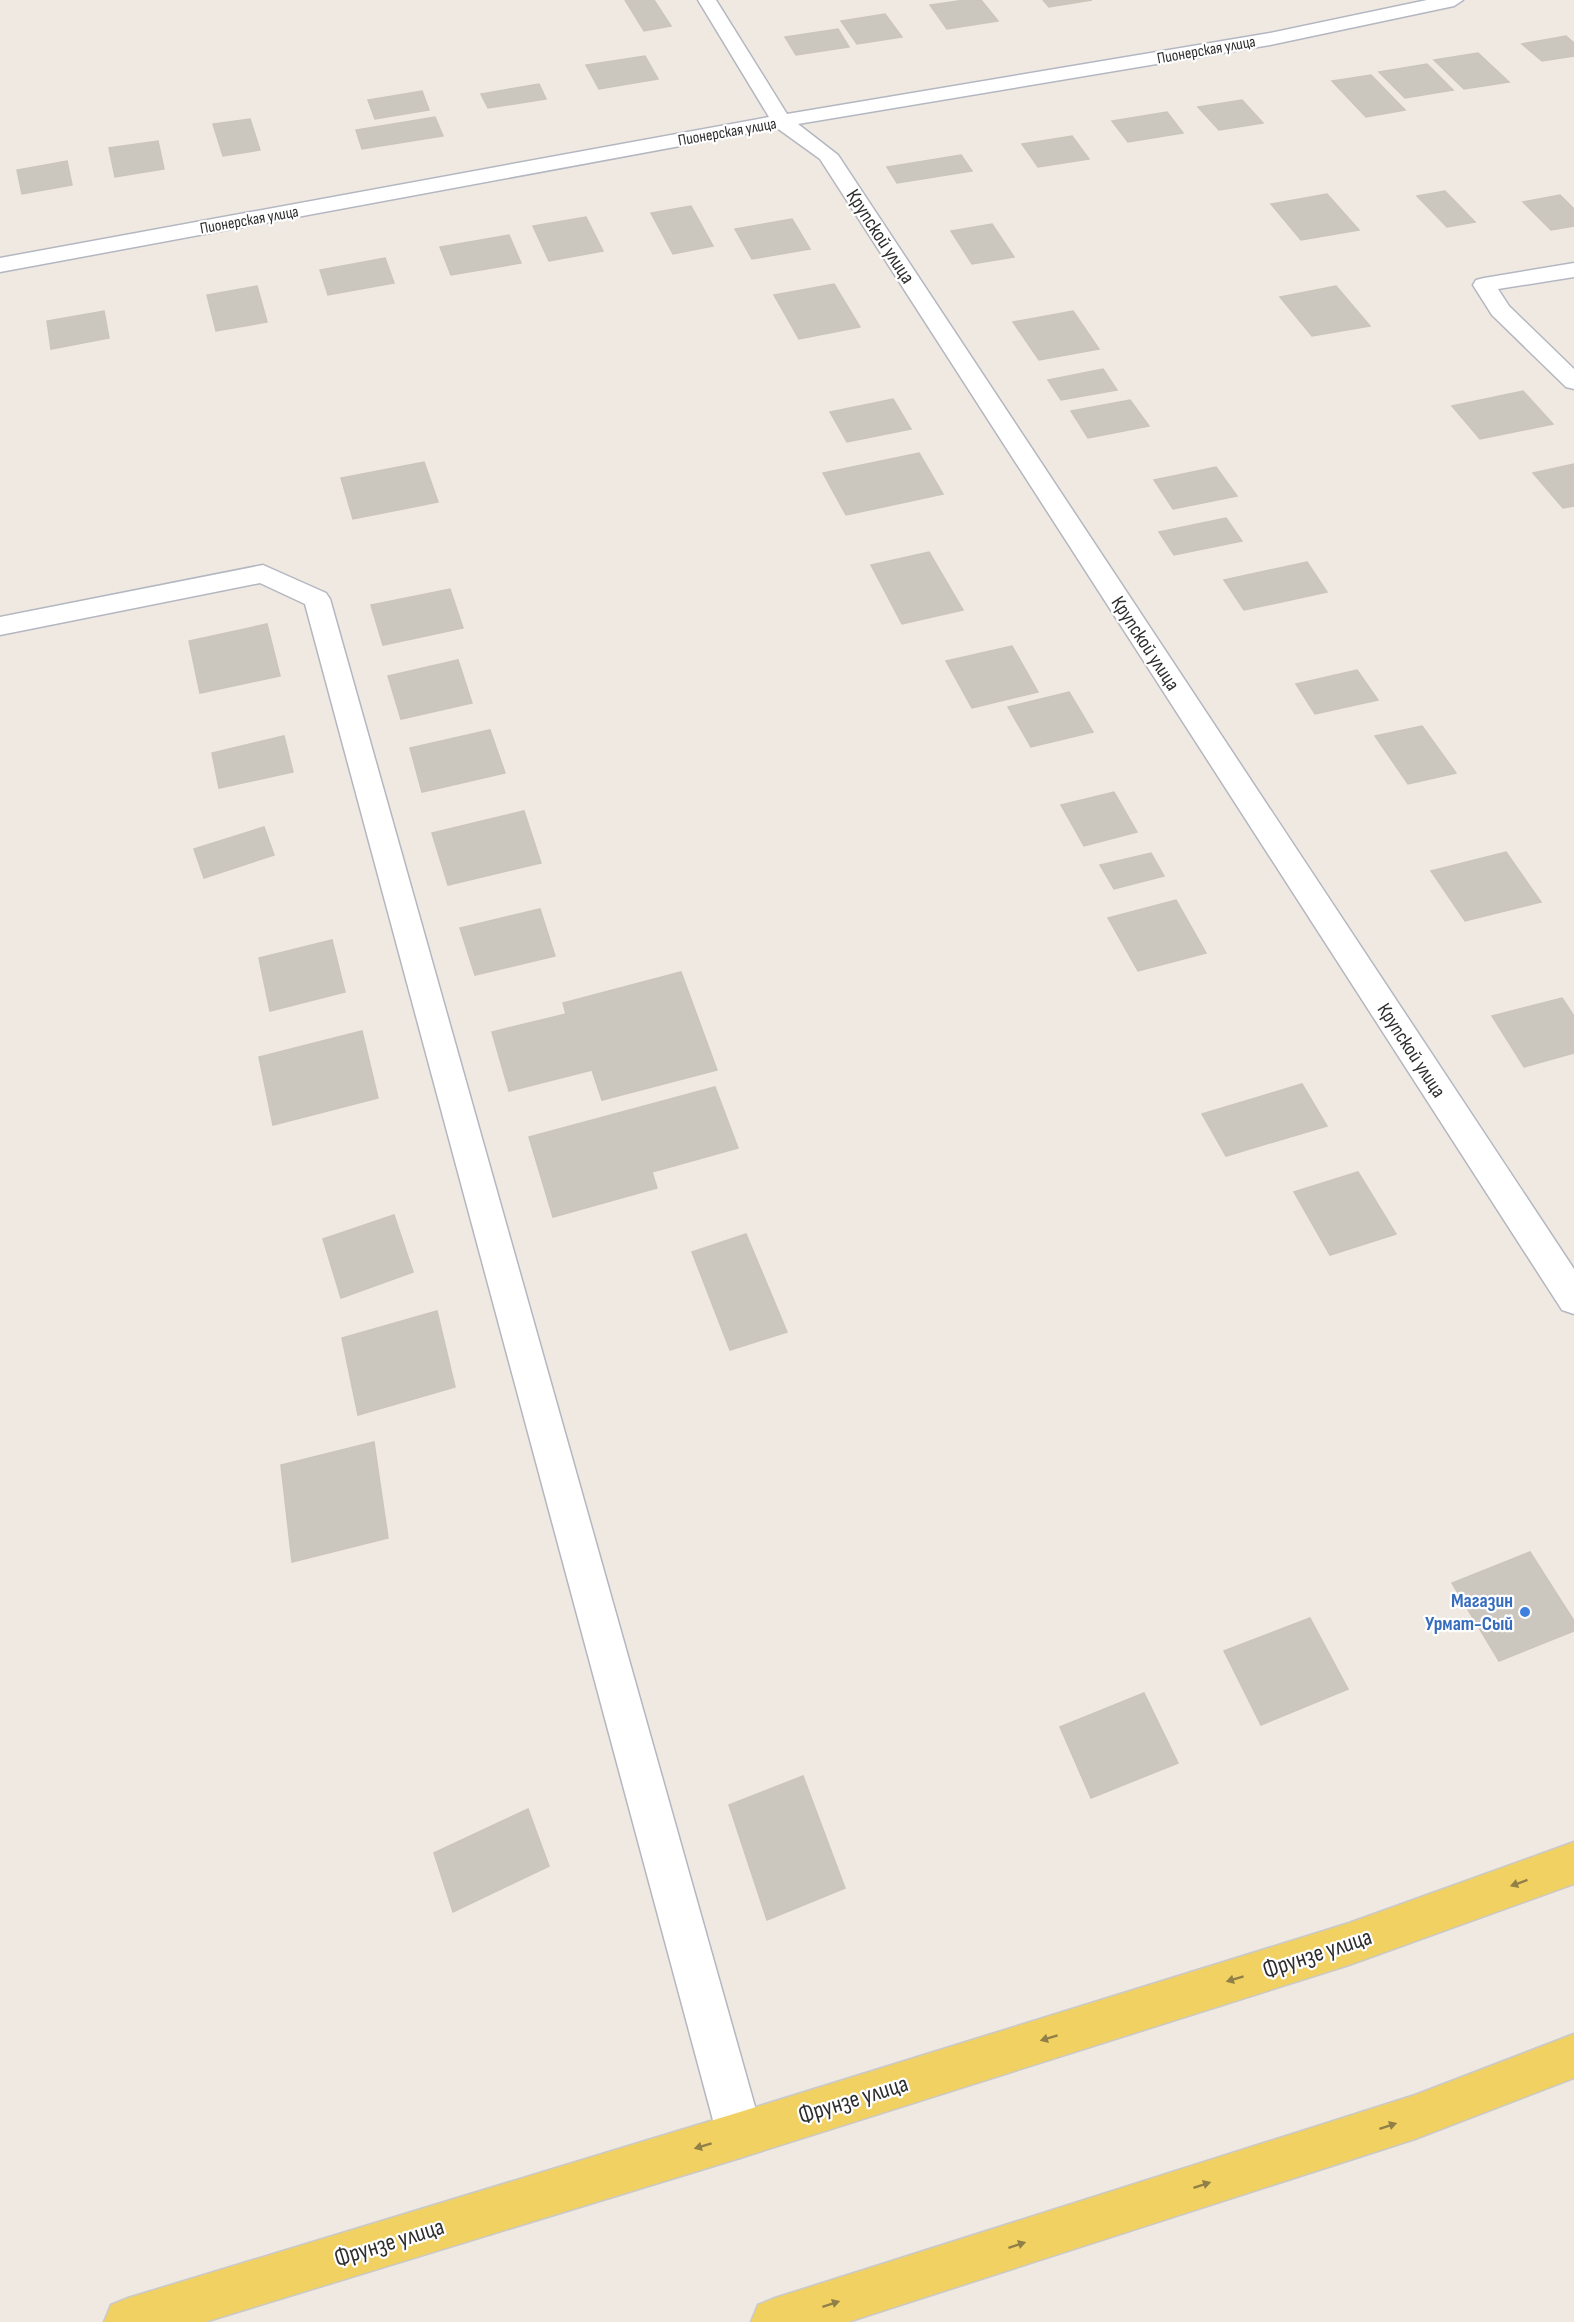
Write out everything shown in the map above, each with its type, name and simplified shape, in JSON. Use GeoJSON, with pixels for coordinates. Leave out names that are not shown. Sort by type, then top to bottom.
{"type":"FeatureCollection","features":[{"type":"Feature","properties":{"kind":"main road","name":"Фрунзе улица"},"geometry":{"type":"LineString","coordinates":[[128,2322],[740,2135],[1349,1944],[1574,1863]]}},
{"type":"Feature","properties":{"kind":"main road"},"geometry":{"type":"LineString","coordinates":[[775,2322],[1414,2117],[1574,2056]]}},
{"type":"Feature","properties":{"kind":"street","name":"Крупской улица"},"geometry":{"type":"LineString","coordinates":[[707,0],[781,121],[828,155],[1574,1299]]}},
{"type":"Feature","properties":{"kind":"street","name":"Пионерская улица"},"geometry":{"type":"LineString","coordinates":[[0,265],[781,121],[1270,39],[1454,0]]}},
{"type":"Feature","properties":{"kind":"street"},"geometry":{"type":"LineString","coordinates":[[1574,270],[1484,285],[1500,310],[1574,382]]}},
{"type":"Feature","properties":{"kind":"street"},"geometry":{"type":"LineString","coordinates":[[0,626],[263,574],[317,599],[740,2135]]}},
{"type":"Feature","properties":{"kind":"building"},"geometry":{"type":"Polygon","coordinates":[[[625,0],[654,0],[671,26],[644,31],[625,0]]]}},
{"type":"Feature","properties":{"kind":"building"},"geometry":{"type":"Polygon","coordinates":[[[981,0],[998,21],[947,29],[930,5],[981,0]]]}},
{"type":"Feature","properties":{"kind":"building"},"geometry":{"type":"Polygon","coordinates":[[[1043,0],[1092,0],[1049,7],[1043,0]]]}},
{"type":"Feature","properties":{"kind":"building"},"geometry":{"type":"Polygon","coordinates":[[[885,14],[902,37],[857,44],[841,21],[885,14]]]}},
{"type":"Feature","properties":{"kind":"building"},"geometry":{"type":"Polygon","coordinates":[[[838,29],[849,47],[796,55],[785,37],[838,29]]]}},
{"type":"Feature","properties":{"kind":"building"},"geometry":{"type":"Polygon","coordinates":[[[1566,36],[1574,43],[1574,56],[1542,61],[1522,44],[1566,36]]]}},
{"type":"Feature","properties":{"kind":"building"},"geometry":{"type":"Polygon","coordinates":[[[1478,53],[1509,82],[1464,89],[1434,60],[1478,53]]]}},
{"type":"Feature","properties":{"kind":"building"},"geometry":{"type":"Polygon","coordinates":[[[645,56],[658,79],[599,89],[586,65],[645,56]]]}},
{"type":"Feature","properties":{"kind":"building"},"geometry":{"type":"Polygon","coordinates":[[[1427,64],[1453,90],[1405,98],[1379,72],[1427,64]]]}},
{"type":"Feature","properties":{"kind":"building"},"geometry":{"type":"Polygon","coordinates":[[[1371,75],[1405,110],[1366,117],[1332,81],[1371,75]]]}},
{"type":"Feature","properties":{"kind":"building"},"geometry":{"type":"Polygon","coordinates":[[[539,84],[546,99],[488,108],[481,94],[539,84]]]}},
{"type":"Feature","properties":{"kind":"building"},"geometry":{"type":"Polygon","coordinates":[[[422,91],[429,110],[375,119],[368,100],[422,91]]]}},
{"type":"Feature","properties":{"kind":"building"},"geometry":{"type":"Polygon","coordinates":[[[1242,100],[1263,123],[1219,130],[1198,107],[1242,100]]]}},
{"type":"Feature","properties":{"kind":"building"},"geometry":{"type":"Polygon","coordinates":[[[1167,112],[1183,133],[1128,142],[1112,121],[1167,112]]]}},
{"type":"Feature","properties":{"kind":"building"},"geometry":{"type":"Polygon","coordinates":[[[435,117],[443,136],[362,149],[356,130],[435,117]]]}},
{"type":"Feature","properties":{"kind":"building"},"geometry":{"type":"Polygon","coordinates":[[[250,119],[260,150],[223,156],[213,124],[250,119]]]}},
{"type":"Feature","properties":{"kind":"building"},"geometry":{"type":"Polygon","coordinates":[[[1072,136],[1089,159],[1038,167],[1022,144],[1072,136]]]}},
{"type":"Feature","properties":{"kind":"building"},"geometry":{"type":"Polygon","coordinates":[[[158,141],[164,169],[115,177],[109,148],[158,141]]]}},
{"type":"Feature","properties":{"kind":"building"},"geometry":{"type":"Polygon","coordinates":[[[961,155],[972,171],[897,183],[887,167],[961,155]]]}},
{"type":"Feature","properties":{"kind":"building"},"geometry":{"type":"Polygon","coordinates":[[[67,161],[72,185],[22,194],[17,170],[67,161]]]}},
{"type":"Feature","properties":{"kind":"building"},"geometry":{"type":"Polygon","coordinates":[[[1445,191],[1475,222],[1447,227],[1417,196],[1445,191]]]}},
{"type":"Feature","properties":{"kind":"building"},"geometry":{"type":"Polygon","coordinates":[[[1327,194],[1359,230],[1301,240],[1271,204],[1327,194]]]}},
{"type":"Feature","properties":{"kind":"building"},"geometry":{"type":"Polygon","coordinates":[[[1560,195],[1574,209],[1574,226],[1551,230],[1523,202],[1560,195]]]}},
{"type":"Feature","properties":{"kind":"building"},"geometry":{"type":"Polygon","coordinates":[[[691,206],[713,246],[673,254],[651,213],[691,206]]]}},
{"type":"Feature","properties":{"kind":"building"},"geometry":{"type":"Polygon","coordinates":[[[586,217],[603,251],[549,261],[533,226],[586,217]]]}},
{"type":"Feature","properties":{"kind":"building"},"geometry":{"type":"Polygon","coordinates":[[[792,219],[810,249],[752,259],[735,229],[792,219]]]}},
{"type":"Feature","properties":{"kind":"building"},"geometry":{"type":"Polygon","coordinates":[[[992,224],[1014,257],[972,264],[951,231],[992,224]]]}},
{"type":"Feature","properties":{"kind":"building"},"geometry":{"type":"Polygon","coordinates":[[[509,235],[521,263],[451,275],[440,247],[509,235]]]}},
{"type":"Feature","properties":{"kind":"building"},"geometry":{"type":"Polygon","coordinates":[[[385,258],[394,283],[328,295],[320,270],[385,258]]]}},
{"type":"Feature","properties":{"kind":"building"},"geometry":{"type":"Polygon","coordinates":[[[834,284],[860,327],[799,339],[774,295],[834,284]]]}},
{"type":"Feature","properties":{"kind":"building"},"geometry":{"type":"Polygon","coordinates":[[[257,286],[267,322],[216,331],[207,295],[257,286]]]}},
{"type":"Feature","properties":{"kind":"building"},"geometry":{"type":"Polygon","coordinates":[[[1336,286],[1370,326],[1312,336],[1280,297],[1336,286]]]}},
{"type":"Feature","properties":{"kind":"building"},"geometry":{"type":"Polygon","coordinates":[[[104,311],[109,338],[51,349],[47,321],[104,311]]]}},
{"type":"Feature","properties":{"kind":"building"},"geometry":{"type":"Polygon","coordinates":[[[1073,311],[1099,349],[1039,360],[1013,322],[1073,311]]]}},
{"type":"Feature","properties":{"kind":"building"},"geometry":{"type":"Polygon","coordinates":[[[1103,369],[1117,390],[1061,400],[1048,380],[1103,369]]]}},
{"type":"Feature","properties":{"kind":"building"},"geometry":{"type":"Polygon","coordinates":[[[1523,391],[1553,424],[1480,439],[1452,406],[1523,391]]]}},
{"type":"Feature","properties":{"kind":"building"},"geometry":{"type":"Polygon","coordinates":[[[893,399],[911,429],[847,442],[830,412],[893,399]]]}},
{"type":"Feature","properties":{"kind":"building"},"geometry":{"type":"Polygon","coordinates":[[[1130,400],[1149,426],[1088,438],[1071,411],[1130,400]]]}},
{"type":"Feature","properties":{"kind":"building"},"geometry":{"type":"Polygon","coordinates":[[[919,453],[943,494],[846,515],[823,473],[919,453]]]}},
{"type":"Feature","properties":{"kind":"building"},"geometry":{"type":"Polygon","coordinates":[[[424,462],[438,502],[353,519],[341,478],[424,462]]]}},
{"type":"Feature","properties":{"kind":"building"},"geometry":{"type":"Polygon","coordinates":[[[1574,464],[1574,506],[1563,508],[1533,473],[1574,464]]]}},
{"type":"Feature","properties":{"kind":"building"},"geometry":{"type":"Polygon","coordinates":[[[1216,467],[1237,496],[1173,509],[1154,480],[1216,467]]]}},
{"type":"Feature","properties":{"kind":"building"},"geometry":{"type":"Polygon","coordinates":[[[1226,518],[1242,541],[1174,555],[1159,532],[1226,518]]]}},
{"type":"Feature","properties":{"kind":"building"},"geometry":{"type":"Polygon","coordinates":[[[929,552],[963,610],[902,624],[871,565],[929,552]]]}},
{"type":"Feature","properties":{"kind":"building"},"geometry":{"type":"Polygon","coordinates":[[[1307,562],[1327,592],[1244,610],[1224,580],[1307,562]]]}},
{"type":"Feature","properties":{"kind":"building"},"geometry":{"type":"Polygon","coordinates":[[[450,589],[463,628],[383,645],[371,605],[450,589]]]}},
{"type":"Feature","properties":{"kind":"building"},"geometry":{"type":"Polygon","coordinates":[[[267,624],[280,676],[200,693],[189,641],[267,624]]]}},
{"type":"Feature","properties":{"kind":"building"},"geometry":{"type":"Polygon","coordinates":[[[1012,646],[1038,692],[972,708],[946,661],[1012,646]]]}},
{"type":"Feature","properties":{"kind":"building"},"geometry":{"type":"Polygon","coordinates":[[[458,660],[472,703],[401,719],[388,676],[458,660]]]}},
{"type":"Feature","properties":{"kind":"building"},"geometry":{"type":"Polygon","coordinates":[[[1357,670],[1378,700],[1315,714],[1296,684],[1357,670]]]}},
{"type":"Feature","properties":{"kind":"building"},"geometry":{"type":"Polygon","coordinates":[[[1069,692],[1093,732],[1031,747],[1008,707],[1069,692]]]}},
{"type":"Feature","properties":{"kind":"building"},"geometry":{"type":"Polygon","coordinates":[[[1422,726],[1456,773],[1408,784],[1375,736],[1422,726]]]}},
{"type":"Feature","properties":{"kind":"building"},"geometry":{"type":"Polygon","coordinates":[[[490,730],[505,773],[422,792],[410,748],[490,730]]]}},
{"type":"Feature","properties":{"kind":"building"},"geometry":{"type":"Polygon","coordinates":[[[284,736],[293,772],[219,788],[212,753],[284,736]]]}},
{"type":"Feature","properties":{"kind":"building"},"geometry":{"type":"Polygon","coordinates":[[[1114,792],[1137,832],[1084,846],[1061,805],[1114,792]]]}},
{"type":"Feature","properties":{"kind":"building"},"geometry":{"type":"Polygon","coordinates":[[[524,811],[541,863],[448,885],[432,833],[524,811]]]}},
{"type":"Feature","properties":{"kind":"building"},"geometry":{"type":"Polygon","coordinates":[[[264,827],[274,855],[204,878],[194,849],[264,827]]]}},
{"type":"Feature","properties":{"kind":"building"},"geometry":{"type":"Polygon","coordinates":[[[1506,852],[1541,902],[1465,921],[1431,871],[1506,852]]]}},
{"type":"Feature","properties":{"kind":"building"},"geometry":{"type":"Polygon","coordinates":[[[1151,853],[1164,876],[1114,889],[1100,865],[1151,853]]]}},
{"type":"Feature","properties":{"kind":"building"},"geometry":{"type":"Polygon","coordinates":[[[1176,900],[1206,953],[1138,971],[1108,918],[1176,900]]]}},
{"type":"Feature","properties":{"kind":"building"},"geometry":{"type":"Polygon","coordinates":[[[540,909],[555,956],[475,975],[460,928],[540,909]]]}},
{"type":"Feature","properties":{"kind":"building"},"geometry":{"type":"Polygon","coordinates":[[[332,940],[345,992],[270,1011],[259,958],[332,940]]]}},
{"type":"Feature","properties":{"kind":"building"},"geometry":{"type":"Polygon","coordinates":[[[681,972],[717,1070],[602,1100],[592,1070],[509,1091],[492,1032],[566,1014],[563,1003],[681,972]]]}},
{"type":"Feature","properties":{"kind":"building"},"geometry":{"type":"Polygon","coordinates":[[[1562,998],[1574,1016],[1574,1053],[1524,1067],[1492,1016],[1562,998]]]}},
{"type":"Feature","properties":{"kind":"building"},"geometry":{"type":"Polygon","coordinates":[[[362,1031],[378,1098],[273,1125],[259,1057],[362,1031]]]}},
{"type":"Feature","properties":{"kind":"building"},"geometry":{"type":"Polygon","coordinates":[[[1302,1084],[1327,1126],[1226,1156],[1202,1114],[1302,1084]]]}},
{"type":"Feature","properties":{"kind":"building"},"geometry":{"type":"Polygon","coordinates":[[[715,1087],[738,1148],[652,1172],[657,1188],[553,1217],[529,1137],[715,1087]]]}},
{"type":"Feature","properties":{"kind":"building"},"geometry":{"type":"Polygon","coordinates":[[[1358,1172],[1396,1234],[1330,1255],[1294,1192],[1358,1172]]]}},
{"type":"Feature","properties":{"kind":"building"},"geometry":{"type":"Polygon","coordinates":[[[394,1215],[413,1272],[341,1298],[323,1239],[394,1215]]]}},
{"type":"Feature","properties":{"kind":"building"},"geometry":{"type":"Polygon","coordinates":[[[746,1234],[787,1332],[730,1350],[692,1252],[746,1234]]]}},
{"type":"Feature","properties":{"kind":"building"},"geometry":{"type":"Polygon","coordinates":[[[437,1311],[455,1387],[358,1415],[342,1338],[437,1311]]]}},
{"type":"Feature","properties":{"kind":"building"},"geometry":{"type":"Polygon","coordinates":[[[374,1442],[388,1538],[292,1562],[281,1465],[374,1442]]]}},
{"type":"Feature","properties":{"kind":"building"},"geometry":{"type":"Polygon","coordinates":[[[1530,1552],[1574,1621],[1574,1631],[1499,1661],[1452,1583],[1530,1552]]]}},
{"type":"Feature","properties":{"kind":"building"},"geometry":{"type":"Polygon","coordinates":[[[1310,1618],[1348,1689],[1261,1725],[1224,1651],[1310,1618]]]}},
{"type":"Feature","properties":{"kind":"building"},"geometry":{"type":"Polygon","coordinates":[[[1144,1693],[1178,1763],[1091,1798],[1060,1727],[1144,1693]]]}},
{"type":"Feature","properties":{"kind":"building"},"geometry":{"type":"Polygon","coordinates":[[[803,1776],[845,1888],[767,1920],[729,1805],[803,1776]]]}},
{"type":"Feature","properties":{"kind":"building"},"geometry":{"type":"Polygon","coordinates":[[[528,1809],[549,1866],[453,1912],[434,1853],[528,1809]]]}},
{"type":"Feature","properties":{"kind":"place","name":"Магазин Урмат-Сый"},"geometry":{"type":"Point","coordinates":[1525,1612]}}]}
